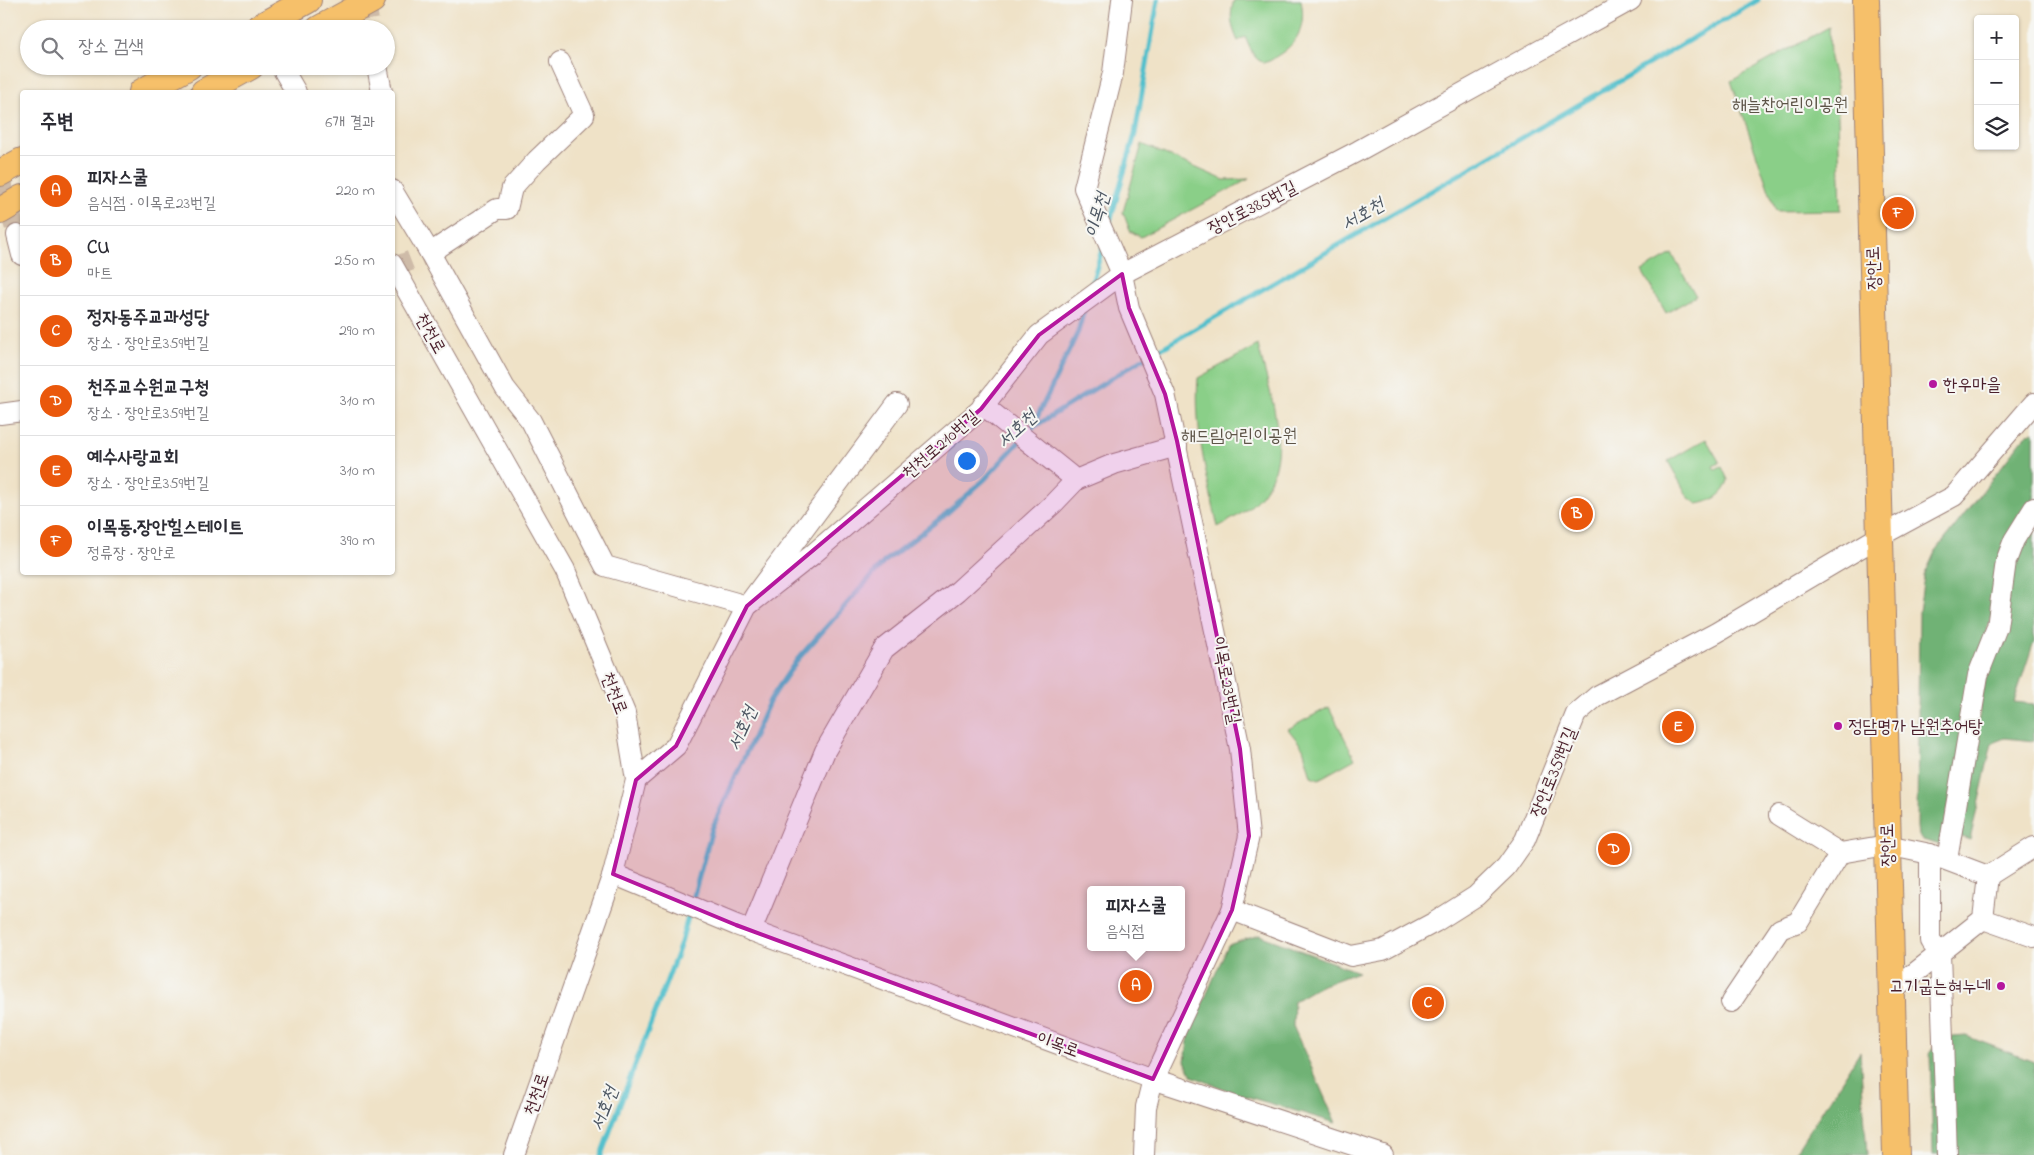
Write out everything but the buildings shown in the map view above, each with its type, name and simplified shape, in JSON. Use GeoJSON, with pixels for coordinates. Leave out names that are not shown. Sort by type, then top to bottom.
{"type":"FeatureCollection","features":[{"type":"Feature","properties":{"kind":"main road"},"geometry":{"type":"LineString","coordinates":[[273,20],[308,0]]}},
{"type":"Feature","properties":{"kind":"main road"},"geometry":{"type":"LineString","coordinates":[[335,20],[372,0]]}},
{"type":"Feature","properties":{"kind":"main road","name":"장안로"},"geometry":{"type":"LineString","coordinates":[[1866,0],[1896,1155]]}},
{"type":"Feature","properties":{"kind":"main road"},"geometry":{"type":"LineString","coordinates":[[146,90],[173,75]]}},
{"type":"Feature","properties":{"kind":"main road"},"geometry":{"type":"LineString","coordinates":[[208,90],[235,75]]}},
{"type":"Feature","properties":{"kind":"main road"},"geometry":{"type":"LineString","coordinates":[[0,173],[20,161]]}},
{"type":"Feature","properties":{"kind":"main road"},"geometry":{"type":"LineString","coordinates":[[0,211],[20,199]]}},
{"type":"Feature","properties":{"kind":"street"},"geometry":{"type":"LineString","coordinates":[[1122,0],[1113,73],[1084,188],[1122,274]]}},
{"type":"Feature","properties":{"kind":"street","name":"장안로385번길"},"geometry":{"type":"LineString","coordinates":[[1122,274],[1358,151],[1631,0]]}},
{"type":"Feature","properties":{"kind":"street"},"geometry":{"type":"LineString","coordinates":[[430,253],[497,209],[507,209],[512,188],[537,160],[584,115],[560,62]]}},
{"type":"Feature","properties":{"kind":"street"},"geometry":{"type":"LineString","coordinates":[[286,75],[295,90]]}},
{"type":"Feature","properties":{"kind":"street"},"geometry":{"type":"LineString","coordinates":[[379,75],[382,90]]}},
{"type":"Feature","properties":{"kind":"street"},"geometry":{"type":"LineString","coordinates":[[395,195],[430,253],[505,388],[531,421],[605,566],[747,606]]}},
{"type":"Feature","properties":{"kind":"street"},"geometry":{"type":"LineString","coordinates":[[17,235],[20,247]]}},
{"type":"Feature","properties":{"kind":"street","name":"천천로"},"geometry":{"type":"LineString","coordinates":[[395,269],[564,570],[625,713],[636,780],[613,874],[514,1155]]}},
{"type":"Feature","properties":{"kind":"street","name":"천천로210번길"},"geometry":{"type":"LineString","coordinates":[[747,606],[812,555],[986,407],[1040,335],[1100,288],[1122,274]]}},
{"type":"Feature","properties":{"kind":"street","name":"이목로23번길"},"geometry":{"type":"LineString","coordinates":[[1122,274],[1129,308],[1166,394],[1240,749],[1249,836],[1232,910],[1153,1079],[1146,1107],[1144,1155]]}},
{"type":"Feature","properties":{"kind":"street","name":"천천로210번길"},"geometry":{"type":"LineString","coordinates":[[636,780],[676,746],[747,606],[897,404]]}},
{"type":"Feature","properties":{"kind":"street"},"geometry":{"type":"LineString","coordinates":[[986,407],[1068,474]]}},
{"type":"Feature","properties":{"kind":"street"},"geometry":{"type":"LineString","coordinates":[[0,414],[20,411]]}},
{"type":"Feature","properties":{"kind":"street"},"geometry":{"type":"LineString","coordinates":[[1880,536],[1954,496],[2031,414]]}},
{"type":"Feature","properties":{"kind":"street"},"geometry":{"type":"LineString","coordinates":[[1068,474],[1114,464],[1177,446]]}},
{"type":"Feature","properties":{"kind":"street"},"geometry":{"type":"LineString","coordinates":[[743,928],[825,751],[884,649],[958,591],[1053,504],[1068,474]]}},
{"type":"Feature","properties":{"kind":"street"},"geometry":{"type":"LineString","coordinates":[[1947,1155],[1940,953],[1930,941],[1938,857],[1978,676],[1997,627],[2006,561],[2014,540],[2034,508]]}},
{"type":"Feature","properties":{"kind":"street","name":"장안로359번길"},"geometry":{"type":"LineString","coordinates":[[1232,910],[1351,956],[1383,950],[1435,922],[1476,896],[1506,867],[1525,840],[1576,714],[1597,696],[1716,633],[1880,536]]}},
{"type":"Feature","properties":{"kind":"street"},"geometry":{"type":"LineString","coordinates":[[1779,815],[1840,853],[1887,845],[1938,857],[1988,876]]}},
{"type":"Feature","properties":{"kind":"street"},"geometry":{"type":"LineString","coordinates":[[1892,991],[1982,919],[1988,876],[2034,847]]}},
{"type":"Feature","properties":{"kind":"street"},"geometry":{"type":"LineString","coordinates":[[1731,1002],[1780,929],[1798,922],[1840,853]]}},
{"type":"Feature","properties":{"kind":"street","name":"이목로"},"geometry":{"type":"LineString","coordinates":[[613,874],[743,928],[1153,1079],[1383,1155]]}},
{"type":"Feature","properties":{"kind":"street"},"geometry":{"type":"LineString","coordinates":[[1982,919],[2034,937]]}},
{"type":"Feature","properties":{"kind":"highlighted area"},"geometry":{"type":"Polygon","coordinates":[[[1122,274],[1129,308],[1165,394],[1177,441],[1240,749],[1249,836],[1232,910],[1153,1079],[736,925],[613,874],[636,780],[676,746],[747,606],[981,409],[1039,335],[1122,274]]]}},
{"type":"Feature","properties":{"kind":"green space"},"geometry":{"type":"Polygon","coordinates":[[[1234,0],[1301,0],[1301,25],[1296,39],[1285,51],[1269,61],[1260,61],[1252,52],[1245,37],[1238,41],[1231,16],[1234,0]]]}},
{"type":"Feature","properties":{"kind":"green space","name":"해늘찬어린이공원"},"geometry":{"type":"Polygon","coordinates":[[[1829,27],[1830,58],[1837,86],[1841,210],[1776,211],[1731,81],[1829,27]]]}},
{"type":"Feature","properties":{"kind":"green space"},"geometry":{"type":"Polygon","coordinates":[[[1142,144],[1224,180],[1249,179],[1141,237],[1130,231],[1123,212],[1142,144]]]}},
{"type":"Feature","properties":{"kind":"green space"},"geometry":{"type":"Polygon","coordinates":[[[1672,254],[1696,296],[1666,313],[1642,271],[1672,254]]]}},
{"type":"Feature","properties":{"kind":"green space","name":"해드림어린이공원"},"geometry":{"type":"Polygon","coordinates":[[[1258,345],[1269,385],[1277,428],[1278,449],[1274,469],[1267,487],[1253,504],[1241,514],[1218,527],[1200,435],[1197,397],[1198,378],[1258,345]]]}},
{"type":"Feature","properties":{"kind":"green space"},"geometry":{"type":"Polygon","coordinates":[[[2034,432],[2034,499],[1988,627],[1940,845],[1923,840],[1918,836],[1917,827],[1919,612],[1924,576],[1935,552],[2027,434],[2034,432]]]}},
{"type":"Feature","properties":{"kind":"green space"},"geometry":{"type":"Polygon","coordinates":[[[1706,439],[1720,463],[1713,466],[1715,470],[1722,467],[1728,480],[1721,494],[1707,502],[1697,504],[1688,497],[1668,461],[1706,439]]]}},
{"type":"Feature","properties":{"kind":"green space"},"geometry":{"type":"Polygon","coordinates":[[[2034,521],[2034,641],[2014,702],[2034,704],[2034,741],[2005,738],[1992,743],[1970,840],[1959,836],[1985,682],[2012,564],[2034,521]]]}},
{"type":"Feature","properties":{"kind":"green space"},"geometry":{"type":"Polygon","coordinates":[[[1329,707],[1355,759],[1319,779],[1311,776],[1303,748],[1288,729],[1329,707]]]}},
{"type":"Feature","properties":{"kind":"green space"},"geometry":{"type":"Polygon","coordinates":[[[1259,935],[1358,972],[1318,987],[1294,1001],[1293,1026],[1336,1123],[1232,1092],[1192,1076],[1185,1061],[1189,1035],[1228,945],[1259,935]]]}},
{"type":"Feature","properties":{"kind":"green space"},"geometry":{"type":"Polygon","coordinates":[[[1966,1036],[2034,1062],[2034,1155],[1933,1155],[1930,1053],[1940,1038],[1966,1036]]]}},
{"type":"Feature","properties":{"kind":"green space"},"geometry":{"type":"Polygon","coordinates":[[[1860,1052],[1867,1155],[1794,1155],[1860,1052]]]}},
{"type":"Feature","properties":{"kind":"waterway","name":"이목천"},"geometry":{"type":"LineString","coordinates":[[1108,228],[1135,134],[1158,0]]}},
{"type":"Feature","properties":{"kind":"waterway","name":"서호천"},"geometry":{"type":"LineString","coordinates":[[1152,354],[1758,0]]}},
{"type":"Feature","properties":{"kind":"waterway","name":"이목천"},"geometry":{"type":"LineString","coordinates":[[1090,290],[1103,246]]}},
{"type":"Feature","properties":{"kind":"waterway","name":"이목천"},"geometry":{"type":"LineString","coordinates":[[1032,428],[1078,332],[1084,310]]}},
{"type":"Feature","properties":{"kind":"waterway","name":"서호천"},"geometry":{"type":"LineString","coordinates":[[1026,435],[1032,428],[1144,358]]}},
{"type":"Feature","properties":{"kind":"waterway","name":"서호천"},"geometry":{"type":"LineString","coordinates":[[692,902],[712,829],[770,700],[797,660],[884,562],[946,514],[984,480],[1020,441]]}},
{"type":"Feature","properties":{"kind":"waterway","name":"서호천"},"geometry":{"type":"LineString","coordinates":[[601,1155],[680,946],[690,910]]}},
{"type":"Feature","properties":{"kind":"tunnel"},"geometry":{"type":"LineString","coordinates":[[366,0],[369,20]]}},
{"type":"Feature","properties":{"kind":"tunnel"},"geometry":{"type":"LineString","coordinates":[[0,179],[17,235]]}},
{"type":"Feature","properties":{"kind":"tunnel"},"geometry":{"type":"LineString","coordinates":[[395,267],[430,253]]}},
{"type":"Feature","properties":{"kind":"place","name":"이목동.장안힐스테이트"},"geometry":{"type":"Point","coordinates":[1898,213]}},
{"type":"Feature","properties":{"kind":"place","name":"한우마을"},"geometry":{"type":"Point","coordinates":[1933,384]}},
{"type":"Feature","properties":{"kind":"place","name":"CU"},"geometry":{"type":"Point","coordinates":[1577,514]}},
{"type":"Feature","properties":{"kind":"place","name":"정담명가 남원추어탕"},"geometry":{"type":"Point","coordinates":[1838,726]}},
{"type":"Feature","properties":{"kind":"place","name":"예수사랑교회"},"geometry":{"type":"Point","coordinates":[1678,727]}},
{"type":"Feature","properties":{"kind":"place","name":"천주교수원교구청"},"geometry":{"type":"Point","coordinates":[1614,849]}},
{"type":"Feature","properties":{"kind":"place","name":"피자스쿨"},"geometry":{"type":"Point","coordinates":[1136,986]}},
{"type":"Feature","properties":{"kind":"place","name":"고기굽는혀누네"},"geometry":{"type":"Point","coordinates":[2001,986]}},
{"type":"Feature","properties":{"kind":"place","name":"정자동주교과성당"},"geometry":{"type":"Point","coordinates":[1428,1003]}}]}
